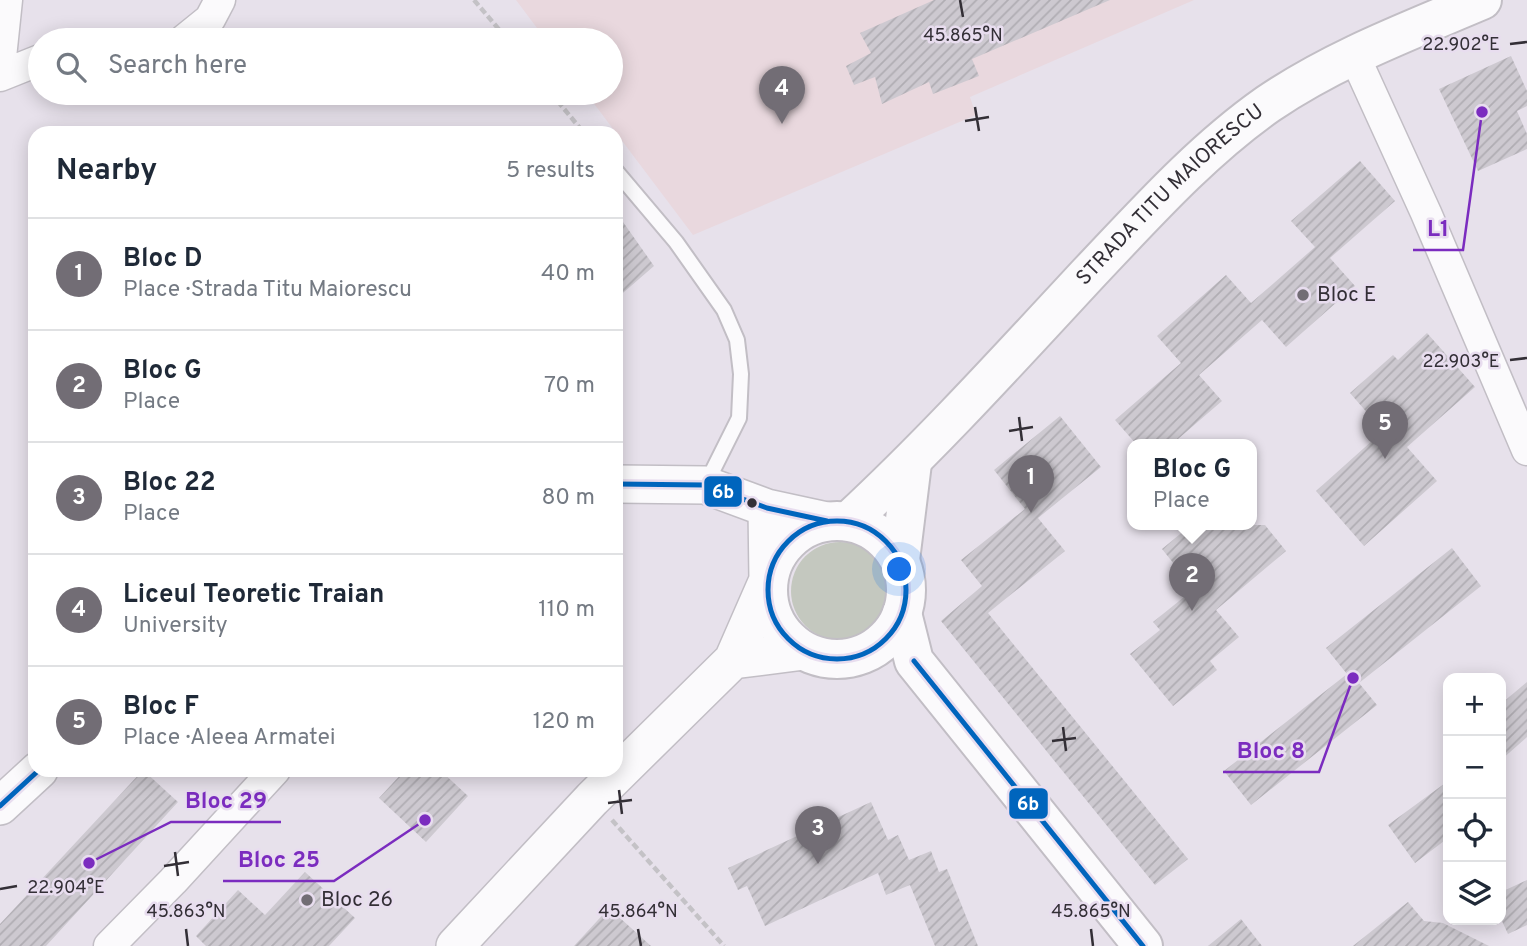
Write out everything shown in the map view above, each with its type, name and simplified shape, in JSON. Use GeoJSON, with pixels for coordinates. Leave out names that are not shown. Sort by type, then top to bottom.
{"type":"FeatureCollection","features":[{"type":"Feature","properties":{"kind":"main road","name":"STRADA TITU MAIORESCU"},"geometry":{"type":"LineString","coordinates":[[838,521],[912,463],[1143,216],[1191,169],[1267,105],[1299,84],[1354,55],[1482,0]]}},
{"type":"Feature","properties":{"kind":"main road"},"geometry":{"type":"LineString","coordinates":[[900,560],[912,463]]}},
{"type":"Feature","properties":{"kind":"main road"},"geometry":{"type":"LineString","coordinates":[[858,656],[880,644],[897,625],[902,613],[906,586],[900,560],[893,549],[874,531],[838,521],[803,529],[792,536],[776,556],[768,580],[772,616],[785,636],[804,651],[830,659],[858,656],[914,661]]}},
{"type":"Feature","properties":{"kind":"main road"},"geometry":{"type":"LineString","coordinates":[[902,613],[914,661],[1143,946]]}},
{"type":"Feature","properties":{"kind":"street"},"geometry":{"type":"LineString","coordinates":[[0,67],[7,0]]}},
{"type":"Feature","properties":{"kind":"street"},"geometry":{"type":"LineString","coordinates":[[199,28],[210,19],[220,0]]}},
{"type":"Feature","properties":{"kind":"street"},"geometry":{"type":"LineString","coordinates":[[1354,55],[1426,214],[1527,450]]}},
{"type":"Feature","properties":{"kind":"street"},"geometry":{"type":"LineString","coordinates":[[0,76],[28,65]]}},
{"type":"Feature","properties":{"kind":"street"},"geometry":{"type":"LineString","coordinates":[[623,484],[705,485],[766,508],[838,521]]}},
{"type":"Feature","properties":{"kind":"street"},"geometry":{"type":"LineString","coordinates":[[623,768],[733,660],[768,580],[766,508]]}},
{"type":"Feature","properties":{"kind":"street"},"geometry":{"type":"LineString","coordinates":[[733,660],[804,651]]}},
{"type":"Feature","properties":{"kind":"street"},"geometry":{"type":"LineString","coordinates":[[0,806],[31,777]]}},
{"type":"Feature","properties":{"kind":"street"},"geometry":{"type":"LineString","coordinates":[[109,946],[269,777]]}},
{"type":"Feature","properties":{"kind":"street"},"geometry":{"type":"LineString","coordinates":[[455,946],[614,777]]}},
{"type":"Feature","properties":{"kind":"lane"},"geometry":{"type":"LineString","coordinates":[[623,180],[692,265],[724,310],[737,340],[741,374],[739,418],[705,485]]}},
{"type":"Feature","properties":{"kind":"path"},"geometry":{"type":"LineString","coordinates":[[474,0],[498,28]]}},
{"type":"Feature","properties":{"kind":"path"},"geometry":{"type":"LineString","coordinates":[[561,105],[578,126]]}},
{"type":"Feature","properties":{"kind":"path"},"geometry":{"type":"LineString","coordinates":[[592,799],[724,946]]}},
{"type":"Feature","properties":{"kind":"shaded area"},"geometry":{"type":"Polygon","coordinates":[[[516,0],[1194,0],[970,97],[976,115],[693,235],[623,142],[623,126],[611,126],[595,105],[623,105],[623,28],[537,28],[516,0]]]}},
{"type":"Feature","properties":{"kind":"shaded area"},"geometry":{"type":"Polygon","coordinates":[[[840,542],[859,545],[875,556],[886,572],[889,591],[886,610],[875,626],[859,637],[840,640],[821,637],[805,626],[794,610],[791,591],[794,572],[805,556],[821,545],[840,542]]]}},
{"type":"Feature","properties":{"kind":"building"},"geometry":{"type":"Polygon","coordinates":[[[934,0],[1110,0],[972,59],[979,76],[933,94],[929,82],[882,104],[875,77],[854,85],[846,66],[871,53],[860,33],[934,0]]]}},
{"type":"Feature","properties":{"kind":"building"},"geometry":{"type":"Polygon","coordinates":[[[1511,56],[1527,91],[1527,106],[1517,111],[1527,134],[1527,149],[1478,171],[1439,89],[1511,56]]]}},
{"type":"Feature","properties":{"kind":"building","name":"Bloc E"},"geometry":{"type":"Polygon","coordinates":[[[1360,161],[1395,201],[1330,258],[1355,286],[1286,347],[1262,320],[1199,375],[1222,401],[1178,439],[1132,439],[1115,420],[1181,363],[1157,336],[1226,275],[1251,303],[1315,247],[1291,221],[1360,161]]]}},
{"type":"Feature","properties":{"kind":"building"},"geometry":{"type":"Polygon","coordinates":[[[623,222],[654,266],[623,293],[623,222]]]}},
{"type":"Feature","properties":{"kind":"building"},"geometry":{"type":"Polygon","coordinates":[[[1427,333],[1475,387],[1407,447],[1437,481],[1364,546],[1316,491],[1383,431],[1350,393],[1393,355],[1398,360],[1427,333]]]}},
{"type":"Feature","properties":{"kind":"building"},"geometry":{"type":"Polygon","coordinates":[[[1060,416],[1101,467],[1038,518],[1065,551],[988,613],[1188,859],[1155,885],[941,621],[982,586],[961,560],[1025,509],[994,470],[1060,416]]]}},
{"type":"Feature","properties":{"kind":"building"},"geometry":{"type":"Polygon","coordinates":[[[1257,525],[1265,525],[1286,551],[1216,610],[1239,637],[1210,661],[1217,670],[1173,706],[1130,654],[1160,630],[1153,622],[1194,589],[1162,549],[1185,530],[1257,530],[1257,525]]]}},
{"type":"Feature","properties":{"kind":"building"},"geometry":{"type":"Polygon","coordinates":[[[1452,548],[1481,586],[1359,683],[1377,705],[1251,805],[1224,771],[1347,674],[1326,648],[1452,548]]]}},
{"type":"Feature","properties":{"kind":"building"},"geometry":{"type":"Polygon","coordinates":[[[1527,682],[1527,737],[1506,756],[1506,736],[1506,700],[1527,682]]]}},
{"type":"Feature","properties":{"kind":"building"},"geometry":{"type":"Polygon","coordinates":[[[136,777],[151,777],[178,802],[46,946],[0,946],[0,924],[136,777]]]}},
{"type":"Feature","properties":{"kind":"building"},"geometry":{"type":"Polygon","coordinates":[[[398,777],[448,777],[468,796],[426,842],[379,798],[398,777]]]}},
{"type":"Feature","properties":{"kind":"building"},"geometry":{"type":"Polygon","coordinates":[[[1443,785],[1443,842],[1415,863],[1388,825],[1443,785]]]}},
{"type":"Feature","properties":{"kind":"building"},"geometry":{"type":"Polygon","coordinates":[[[871,802],[888,840],[898,835],[909,860],[931,851],[939,872],[947,869],[978,946],[935,946],[910,885],[886,895],[878,873],[765,926],[747,886],[738,890],[728,868],[871,802]]]}},
{"type":"Feature","properties":{"kind":"building","name":"Bloc 26"},"geometry":{"type":"Polygon","coordinates":[[[305,872],[355,918],[329,946],[206,946],[196,936],[238,890],[265,915],[305,872]]]}},
{"type":"Feature","properties":{"kind":"building"},"geometry":{"type":"Polygon","coordinates":[[[1527,880],[1527,925],[1508,934],[1504,925],[1506,925],[1506,890],[1527,880]]]}},
{"type":"Feature","properties":{"kind":"building"},"geometry":{"type":"Polygon","coordinates":[[[1408,902],[1424,921],[1443,923],[1489,946],[1353,946],[1408,902]]]}},
{"type":"Feature","properties":{"kind":"building"},"geometry":{"type":"Polygon","coordinates":[[[609,908],[651,946],[574,946],[609,908]]]}},
{"type":"Feature","properties":{"kind":"building"},"geometry":{"type":"Polygon","coordinates":[[[1241,919],[1262,946],[1208,946],[1241,919]]]}},
{"type":"Feature","properties":{"kind":"transit line","name":"6b"},"geometry":{"type":"LineString","coordinates":[[623,484],[705,485],[767,508],[827,521]]}},
{"type":"Feature","properties":{"kind":"transit line","name":"6b"},"geometry":{"type":"LineString","coordinates":[[837,521],[864,526],[886,541],[901,563],[906,590],[901,617],[886,639],[864,654],[837,659],[810,654],[788,639],[773,617],[768,590],[773,563],[788,541],[810,526],[837,521]]}},
{"type":"Feature","properties":{"kind":"transit line","name":"6b"},"geometry":{"type":"LineString","coordinates":[[914,661],[1143,946]]}},
{"type":"Feature","properties":{"kind":"transit line","name":"6b"},"geometry":{"type":"LineString","coordinates":[[0,806],[31,777]]}},
{"type":"Feature","properties":{"kind":"place","name":"L1"},"geometry":{"type":"Point","coordinates":[1482,112]}},
{"type":"Feature","properties":{"kind":"place","name":"Liceul Teoretic Traian"},"geometry":{"type":"Point","coordinates":[782,124]}},
{"type":"Feature","properties":{"kind":"place","name":"Bloc E"},"geometry":{"type":"Point","coordinates":[1303,295]}},
{"type":"Feature","properties":{"kind":"place","name":"Bloc F"},"geometry":{"type":"Point","coordinates":[1385,459]}},
{"type":"Feature","properties":{"kind":"place","name":"Bloc D"},"geometry":{"type":"Point","coordinates":[1031,513]}},
{"type":"Feature","properties":{"kind":"place","name":"Bloc G"},"geometry":{"type":"Point","coordinates":[1192,611]}},
{"type":"Feature","properties":{"kind":"place","name":"Bloc 8"},"geometry":{"type":"Point","coordinates":[1353,678]}},
{"type":"Feature","properties":{"kind":"place","name":"Bloc 25"},"geometry":{"type":"Point","coordinates":[425,820]}},
{"type":"Feature","properties":{"kind":"place","name":"Bloc 29"},"geometry":{"type":"Point","coordinates":[89,863]}},
{"type":"Feature","properties":{"kind":"place","name":"Bloc 22"},"geometry":{"type":"Point","coordinates":[818,864]}},
{"type":"Feature","properties":{"kind":"place","name":"Bloc 26"},"geometry":{"type":"Point","coordinates":[307,900]}}]}
